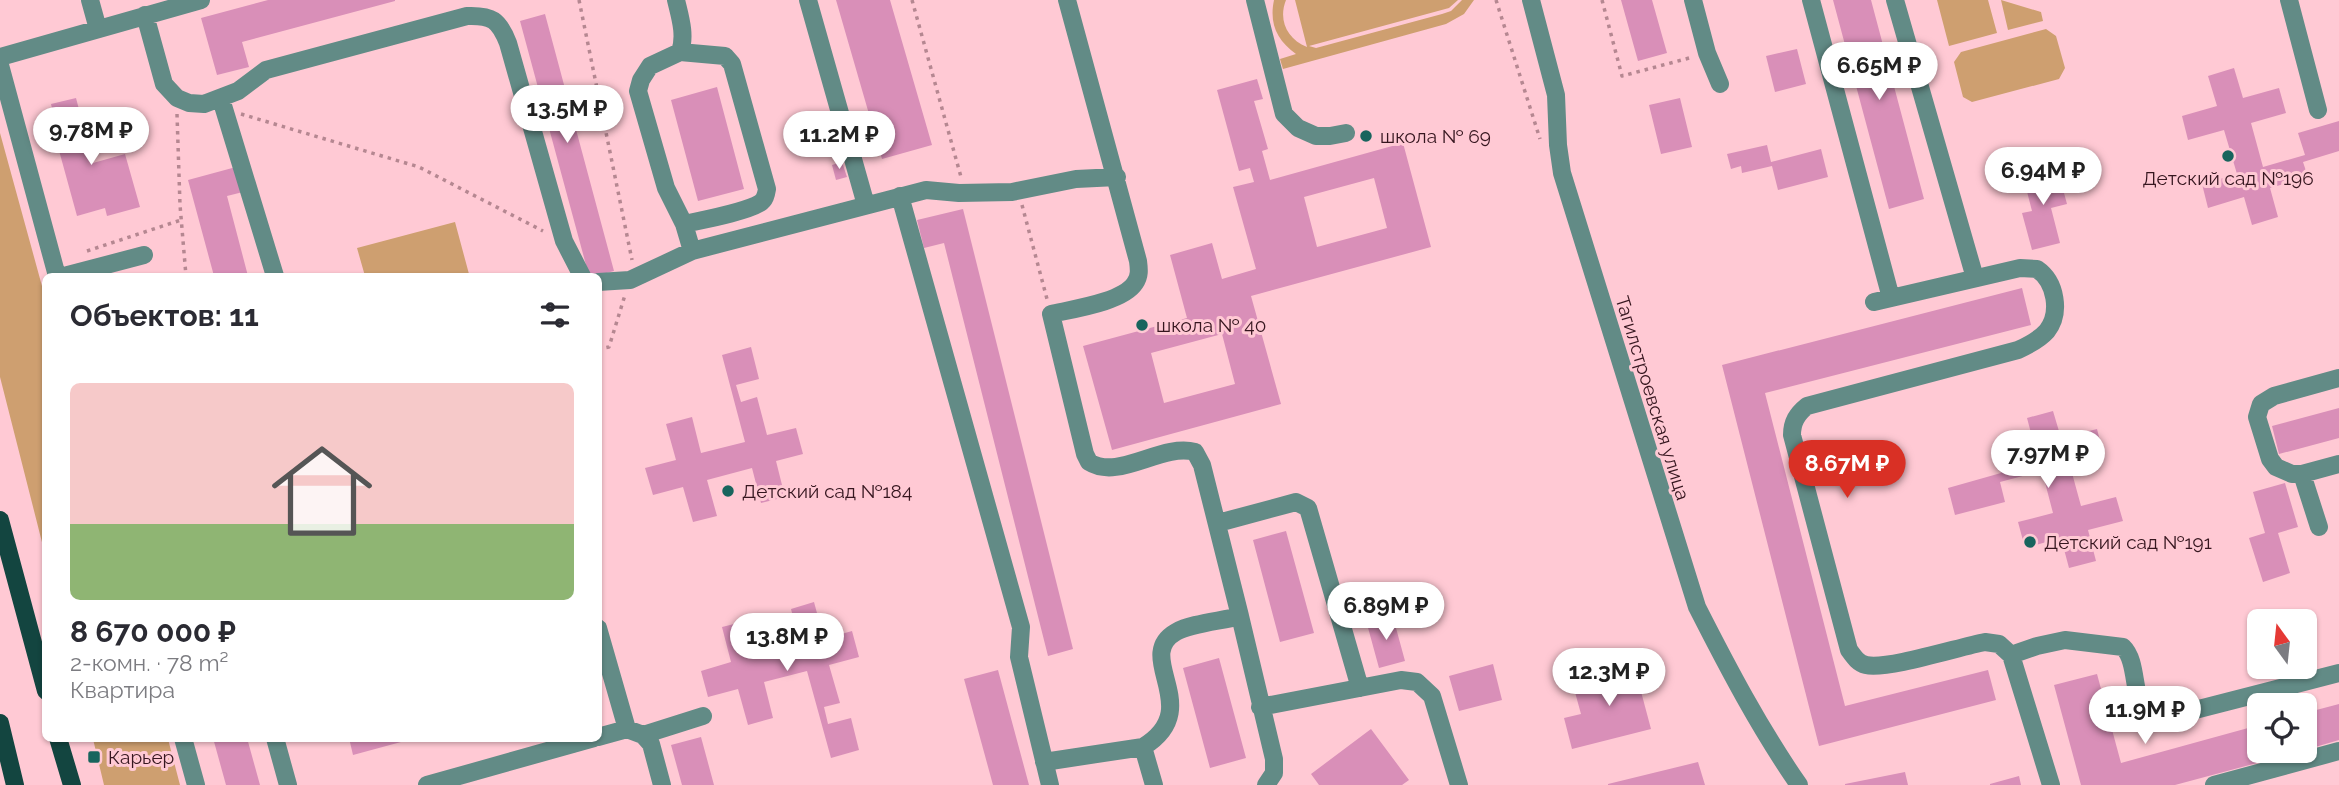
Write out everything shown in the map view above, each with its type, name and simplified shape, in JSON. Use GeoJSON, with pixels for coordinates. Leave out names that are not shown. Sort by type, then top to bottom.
{"type":"FeatureCollection","features":[{"type":"Feature","properties":{"kind":"main road"},"geometry":{"type":"LineString","coordinates":[[0,520],[42,676]]}},
{"type":"Feature","properties":{"kind":"main road"},"geometry":{"type":"LineString","coordinates":[[0,723],[15,785]]}},
{"type":"Feature","properties":{"kind":"main road"},"geometry":{"type":"LineString","coordinates":[[59,742],[72,785]]}},
{"type":"Feature","properties":{"kind":"street"},"geometry":{"type":"LineString","coordinates":[[90,0],[98,29]]}},
{"type":"Feature","properties":{"kind":"street"},"geometry":{"type":"LineString","coordinates":[[0,57],[201,0]]}},
{"type":"Feature","properties":{"kind":"street"},"geometry":{"type":"LineString","coordinates":[[677,0],[683,32],[680,52]]}},
{"type":"Feature","properties":{"kind":"street"},"geometry":{"type":"LineString","coordinates":[[808,0],[866,205]]}},
{"type":"Feature","properties":{"kind":"street"},"geometry":{"type":"LineString","coordinates":[[1067,0],[1117,177],[1139,274],[1129,290],[1118,297],[1051,314],[1085,454],[1089,462],[1104,468],[1176,450],[1195,452],[1202,466],[1218,523],[1274,759],[1274,774],[1266,785]]}},
{"type":"Feature","properties":{"kind":"street"},"geometry":{"type":"LineString","coordinates":[[1255,0],[1284,114],[1298,128],[1316,136],[1346,133]]}},
{"type":"Feature","properties":{"kind":"street","name":"Тагилстроевская улица"},"geometry":{"type":"LineString","coordinates":[[1531,0],[1556,95],[1562,173],[1698,607],[1738,685],[1778,755],[1799,785]]}},
{"type":"Feature","properties":{"kind":"street"},"geometry":{"type":"LineString","coordinates":[[1693,0],[1707,53],[1720,84]]}},
{"type":"Feature","properties":{"kind":"street"},"geometry":{"type":"LineString","coordinates":[[1811,0],[1883,300],[2020,268],[2037,270],[2044,274],[2050,282],[2055,304],[2052,322],[2035,342],[2018,349],[1807,406],[1799,412],[1792,435],[1849,650],[1863,664],[1888,665],[1985,642],[1999,644],[2011,655],[2051,785]]}},
{"type":"Feature","properties":{"kind":"street"},"geometry":{"type":"LineString","coordinates":[[1895,0],[1975,278]]}},
{"type":"Feature","properties":{"kind":"street"},"geometry":{"type":"LineString","coordinates":[[2289,0],[2318,110]]}},
{"type":"Feature","properties":{"kind":"street"},"geometry":{"type":"LineString","coordinates":[[145,15],[164,84],[177,98],[189,103],[204,104],[223,104],[266,69],[467,16],[482,15],[493,19],[502,28],[508,43],[564,241],[580,273]]}},
{"type":"Feature","properties":{"kind":"street"},"geometry":{"type":"LineString","coordinates":[[684,224],[762,202],[767,189],[732,64],[724,56],[680,52],[649,66],[638,90],[666,188],[684,224],[692,251]]}},
{"type":"Feature","properties":{"kind":"street"},"geometry":{"type":"LineString","coordinates":[[0,65],[55,269]]}},
{"type":"Feature","properties":{"kind":"street"},"geometry":{"type":"LineString","coordinates":[[223,104],[274,273]]}},
{"type":"Feature","properties":{"kind":"street"},"geometry":{"type":"LineString","coordinates":[[602,282],[630,280],[692,251],[926,190],[965,193],[1018,191],[1076,179],[1117,177]]}},
{"type":"Feature","properties":{"kind":"street"},"geometry":{"type":"LineString","coordinates":[[900,196],[1021,627],[1019,657],[1051,785]]}},
{"type":"Feature","properties":{"kind":"street"},"geometry":{"type":"LineString","coordinates":[[75,273],[144,255]]}},
{"type":"Feature","properties":{"kind":"street"},"geometry":{"type":"LineString","coordinates":[[2339,378],[2274,396],[2261,404],[2257,417],[2270,459],[2276,467],[2292,474],[2302,474],[2339,464]]}},
{"type":"Feature","properties":{"kind":"street"},"geometry":{"type":"LineString","coordinates":[[2302,474],[2319,527]]}},
{"type":"Feature","properties":{"kind":"street"},"geometry":{"type":"LineString","coordinates":[[1218,523],[1296,502],[1308,508],[1360,688]]}},
{"type":"Feature","properties":{"kind":"street"},"geometry":{"type":"LineString","coordinates":[[1044,762],[1143,747],[1156,739],[1169,722],[1171,705],[1161,666],[1161,651],[1167,640],[1176,632],[1240,616]]}},
{"type":"Feature","properties":{"kind":"street"},"geometry":{"type":"LineString","coordinates":[[602,639],[635,732],[651,744],[662,785]]}},
{"type":"Feature","properties":{"kind":"street"},"geometry":{"type":"LineString","coordinates":[[2011,655],[2065,640],[2123,647],[2129,656],[2142,709],[2145,715],[2156,720],[2339,673]]}},
{"type":"Feature","properties":{"kind":"street"},"geometry":{"type":"LineString","coordinates":[[1260,707],[1409,680],[1417,682],[1432,696],[1459,785]]}},
{"type":"Feature","properties":{"kind":"street"},"geometry":{"type":"LineString","coordinates":[[602,737],[703,716]]}},
{"type":"Feature","properties":{"kind":"street"},"geometry":{"type":"LineString","coordinates":[[184,742],[196,785]]}},
{"type":"Feature","properties":{"kind":"street"},"geometry":{"type":"LineString","coordinates":[[276,742],[288,785]]}},
{"type":"Feature","properties":{"kind":"street"},"geometry":{"type":"LineString","coordinates":[[427,785],[582,742]]}},
{"type":"Feature","properties":{"kind":"street"},"geometry":{"type":"LineString","coordinates":[[1143,747],[1154,785]]}},
{"type":"Feature","properties":{"kind":"street"},"geometry":{"type":"LineString","coordinates":[[2214,785],[2339,751]]}},
{"type":"Feature","properties":{"kind":"path"},"geometry":{"type":"LineString","coordinates":[[579,0],[632,257],[630,280],[609,346],[602,348]]}},
{"type":"Feature","properties":{"kind":"path"},"geometry":{"type":"LineString","coordinates":[[912,0],[965,193]]}},
{"type":"Feature","properties":{"kind":"path"},"geometry":{"type":"LineString","coordinates":[[1602,0],[1622,76],[1707,53]]}},
{"type":"Feature","properties":{"kind":"path"},"geometry":{"type":"LineString","coordinates":[[177,98],[186,273]]}},
{"type":"Feature","properties":{"kind":"path"},"geometry":{"type":"LineString","coordinates":[[223,104],[419,167],[564,241]]}},
{"type":"Feature","properties":{"kind":"path"},"geometry":{"type":"LineString","coordinates":[[1018,191],[1051,314]]}},
{"type":"Feature","properties":{"kind":"path"},"geometry":{"type":"LineString","coordinates":[[55,269],[181,220]]}},
{"type":"Feature","properties":{"kind":"shaded area"},"geometry":{"type":"Polygon","coordinates":[[[1274,0],[1286,0],[1283,15],[1286,28],[1294,39],[1307,47],[1295,0],[1458,0],[1449,8],[1309,46],[1316,48],[1442,14],[1451,11],[1462,0],[1474,0],[1464,14],[1446,24],[1283,69],[1280,59],[1296,54],[1276,31],[1274,0]]]}},
{"type":"Feature","properties":{"kind":"shaded area"},"geometry":{"type":"Polygon","coordinates":[[[1937,0],[1988,0],[1997,33],[1949,46],[1937,0]]]}},
{"type":"Feature","properties":{"kind":"shaded area"},"geometry":{"type":"Polygon","coordinates":[[[2001,0],[2041,12],[2043,21],[2008,30],[2001,0]]]}},
{"type":"Feature","properties":{"kind":"shaded area"},"geometry":{"type":"Polygon","coordinates":[[[2046,29],[2056,36],[2065,68],[2059,79],[1972,102],[1963,97],[1954,62],[1961,52],[2046,29]]]}},
{"type":"Feature","properties":{"kind":"shaded area"},"geometry":{"type":"Polygon","coordinates":[[[0,133],[42,286],[42,542],[0,377],[0,133]]]}},
{"type":"Feature","properties":{"kind":"shaded area"},"geometry":{"type":"Polygon","coordinates":[[[455,222],[469,273],[364,273],[357,248],[455,222]]]}},
{"type":"Feature","properties":{"kind":"shaded area"},"geometry":{"type":"Polygon","coordinates":[[[94,742],[169,742],[180,785],[104,785],[94,742]]]}},
{"type":"Feature","properties":{"kind":"building"},"geometry":{"type":"Polygon","coordinates":[[[268,0],[395,1],[242,42],[249,67],[217,75],[201,18],[268,0]]]}},
{"type":"Feature","properties":{"kind":"building"},"geometry":{"type":"Polygon","coordinates":[[[836,0],[890,0],[932,145],[882,159],[836,0]]]}},
{"type":"Feature","properties":{"kind":"building"},"geometry":{"type":"Polygon","coordinates":[[[1621,0],[1652,0],[1667,53],[1638,61],[1621,0]]]}},
{"type":"Feature","properties":{"kind":"building"},"geometry":{"type":"Polygon","coordinates":[[[1833,0],[1871,0],[1924,199],[1889,209],[1833,0]]]}},
{"type":"Feature","properties":{"kind":"building"},"geometry":{"type":"Polygon","coordinates":[[[545,14],[614,271],[602,274],[588,273],[520,21],[545,14]]]}},
{"type":"Feature","properties":{"kind":"building"},"geometry":{"type":"Polygon","coordinates":[[[1797,49],[1806,84],[1775,92],[1766,56],[1797,49]]]}},
{"type":"Feature","properties":{"kind":"building"},"geometry":{"type":"Polygon","coordinates":[[[2234,68],[2243,98],[2279,88],[2286,113],[2251,123],[2263,167],[2305,155],[2298,133],[2339,121],[2339,151],[2303,162],[2308,177],[2270,188],[2278,217],[2252,225],[2244,197],[2208,208],[2202,184],[2237,174],[2224,130],[2188,140],[2182,116],[2217,106],[2208,76],[2234,68]]]}},
{"type":"Feature","properties":{"kind":"building"},"geometry":{"type":"Polygon","coordinates":[[[1257,79],[1263,99],[1254,101],[1268,149],[1262,151],[1270,180],[1403,143],[1431,247],[1251,296],[1281,404],[1112,450],[1083,346],[1187,318],[1170,255],[1212,243],[1222,279],[1256,269],[1233,187],[1254,182],[1250,168],[1239,171],[1217,90],[1257,79]],[[1374,178],[1304,197],[1317,247],[1387,228],[1374,178]],[[1222,334],[1151,353],[1164,403],[1235,384],[1222,334]]]}},
{"type":"Feature","properties":{"kind":"building"},"geometry":{"type":"Polygon","coordinates":[[[717,87],[744,189],[698,201],[671,100],[717,87]]]}},
{"type":"Feature","properties":{"kind":"building"},"geometry":{"type":"Polygon","coordinates":[[[76,98],[93,163],[125,154],[140,207],[107,216],[105,208],[77,216],[49,114],[53,113],[51,104],[76,98]]]}},
{"type":"Feature","properties":{"kind":"building"},"geometry":{"type":"Polygon","coordinates":[[[1680,98],[1692,147],[1661,154],[1649,105],[1680,98]]]}},
{"type":"Feature","properties":{"kind":"building"},"geometry":{"type":"Polygon","coordinates":[[[1767,145],[1771,162],[1821,149],[1828,177],[1778,190],[1772,166],[1742,173],[1741,166],[1731,169],[1727,154],[1767,145]]]}},
{"type":"Feature","properties":{"kind":"building"},"geometry":{"type":"Polygon","coordinates":[[[842,162],[847,177],[836,180],[832,165],[842,162]]]}},
{"type":"Feature","properties":{"kind":"building"},"geometry":{"type":"Polygon","coordinates":[[[236,167],[243,192],[227,196],[247,273],[213,273],[188,180],[236,167]]]}},
{"type":"Feature","properties":{"kind":"building"},"geometry":{"type":"Polygon","coordinates":[[[2057,167],[2067,204],[2051,208],[2060,243],[2032,250],[2022,213],[2032,211],[2023,176],[2057,167]]]}},
{"type":"Feature","properties":{"kind":"building"},"geometry":{"type":"Polygon","coordinates":[[[963,209],[1073,649],[1048,656],[944,243],[924,248],[917,220],[963,209]]]}},
{"type":"Feature","properties":{"kind":"building"},"geometry":{"type":"Polygon","coordinates":[[[2022,288],[2031,325],[1765,393],[1845,706],[1988,670],[1996,700],[1819,746],[1722,365],[2022,288]]]}},
{"type":"Feature","properties":{"kind":"building"},"geometry":{"type":"Polygon","coordinates":[[[751,347],[759,379],[736,385],[741,402],[757,397],[767,435],[796,428],[803,454],[776,461],[785,497],[761,503],[752,468],[707,480],[717,516],[693,522],[683,487],[653,495],[645,468],[676,460],[666,424],[692,417],[701,453],[745,442],[722,355],[751,347]]]}},
{"type":"Feature","properties":{"kind":"building"},"geometry":{"type":"Polygon","coordinates":[[[2339,408],[2339,438],[2279,454],[2272,426],[2339,408]]]}},
{"type":"Feature","properties":{"kind":"building"},"geometry":{"type":"Polygon","coordinates":[[[2053,411],[2061,438],[2097,429],[2103,453],[2069,462],[2081,506],[2116,497],[2123,521],[2088,530],[2096,561],[2069,568],[2061,538],[2025,548],[2018,522],[2053,513],[2042,471],[2000,482],[2005,502],[1955,515],[1948,488],[2001,473],[1997,458],[2035,448],[2027,418],[2053,411]]]}},
{"type":"Feature","properties":{"kind":"building"},"geometry":{"type":"Polygon","coordinates":[[[2285,483],[2298,527],[2278,533],[2290,573],[2263,582],[2249,538],[2265,533],[2253,492],[2285,483]]]}},
{"type":"Feature","properties":{"kind":"building"},"geometry":{"type":"Polygon","coordinates":[[[1286,531],[1314,633],[1280,642],[1253,540],[1286,531]]]}},
{"type":"Feature","properties":{"kind":"building"},"geometry":{"type":"Polygon","coordinates":[[[814,602],[824,639],[852,631],[859,657],[829,665],[840,703],[824,707],[828,724],[851,718],[859,750],[831,758],[807,671],[764,682],[773,718],[748,725],[738,689],[708,697],[701,671],[731,662],[722,627],[746,621],[755,656],[800,644],[791,609],[814,602]]]}},
{"type":"Feature","properties":{"kind":"building"},"geometry":{"type":"Polygon","coordinates":[[[1393,617],[1405,661],[1379,668],[1367,624],[1393,617]]]}},
{"type":"Feature","properties":{"kind":"building"},"geometry":{"type":"Polygon","coordinates":[[[1219,658],[1246,758],[1210,768],[1183,668],[1219,658]]]}},
{"type":"Feature","properties":{"kind":"building"},"geometry":{"type":"Polygon","coordinates":[[[1493,664],[1502,700],[1459,711],[1449,676],[1493,664]]]}},
{"type":"Feature","properties":{"kind":"building"},"geometry":{"type":"Polygon","coordinates":[[[1646,665],[1650,681],[1639,684],[1651,729],[1572,749],[1564,718],[1581,714],[1573,685],[1646,665]]]}},
{"type":"Feature","properties":{"kind":"building"},"geometry":{"type":"Polygon","coordinates":[[[998,670],[1029,785],[993,785],[964,679],[998,670]]]}},
{"type":"Feature","properties":{"kind":"building"},"geometry":{"type":"Polygon","coordinates":[[[2097,674],[2121,763],[2247,728],[2247,763],[2257,763],[2175,785],[2081,785],[2054,685],[2097,674]]]}},
{"type":"Feature","properties":{"kind":"building"},"geometry":{"type":"Polygon","coordinates":[[[2339,704],[2339,740],[2317,746],[2317,710],[2339,704]]]}},
{"type":"Feature","properties":{"kind":"building"},"geometry":{"type":"Polygon","coordinates":[[[1371,729],[1409,780],[1402,785],[1319,785],[1311,774],[1371,729]]]}},
{"type":"Feature","properties":{"kind":"building"},"geometry":{"type":"Polygon","coordinates":[[[701,737],[714,785],[682,785],[671,745],[701,737]]]}},
{"type":"Feature","properties":{"kind":"building"},"geometry":{"type":"Polygon","coordinates":[[[214,742],[248,742],[260,785],[226,785],[214,742]]]}},
{"type":"Feature","properties":{"kind":"building"},"geometry":{"type":"Polygon","coordinates":[[[350,742],[401,742],[353,755],[350,742]]]}},
{"type":"Feature","properties":{"kind":"building"},"geometry":{"type":"Polygon","coordinates":[[[1698,762],[1705,785],[1608,785],[1608,784],[1698,762]]]}},
{"type":"Feature","properties":{"kind":"building"},"geometry":{"type":"Polygon","coordinates":[[[1905,772],[1908,785],[1845,785],[1845,784],[1905,772]]]}},
{"type":"Feature","properties":{"kind":"building"},"geometry":{"type":"Polygon","coordinates":[[[2019,776],[2021,785],[1990,785],[1990,784],[2019,776]]]}},
{"type":"Feature","properties":{"kind":"place","name":"школа № 69"},"geometry":{"type":"Point","coordinates":[1366,136]}},
{"type":"Feature","properties":{"kind":"place","name":"Детский сад №196"},"geometry":{"type":"Point","coordinates":[2228,156]}},
{"type":"Feature","properties":{"kind":"place","name":"школа № 40"},"geometry":{"type":"Point","coordinates":[1142,325]}},
{"type":"Feature","properties":{"kind":"place","name":"Детский сад №184"},"geometry":{"type":"Point","coordinates":[728,491]}},
{"type":"Feature","properties":{"kind":"place","name":"Детский сад №191"},"geometry":{"type":"Point","coordinates":[2030,542]}},
{"type":"Feature","properties":{"kind":"place","name":"Карьер"},"geometry":{"type":"Point","coordinates":[94,757]}}]}
